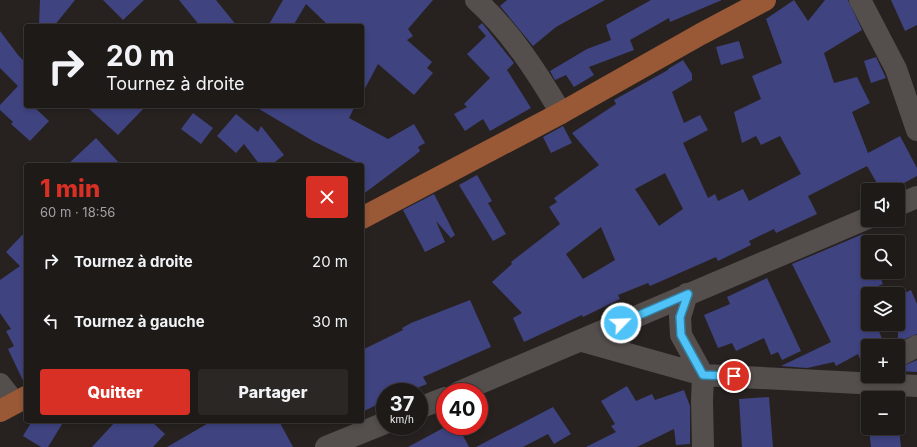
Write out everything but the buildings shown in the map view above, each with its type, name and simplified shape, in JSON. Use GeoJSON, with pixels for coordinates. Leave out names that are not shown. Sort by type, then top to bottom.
{"type":"FeatureCollection","features":[{"type":"Feature","properties":{"kind":"main road"},"geometry":{"type":"LineString","coordinates":[[364,217],[561,113],[701,34],[766,0]]}},
{"type":"Feature","properties":{"kind":"street"},"geometry":{"type":"LineString","coordinates":[[476,0],[487,10],[532,64],[561,113]]}},
{"type":"Feature","properties":{"kind":"street"},"geometry":{"type":"LineString","coordinates":[[860,0],[896,69],[917,130]]}},
{"type":"Feature","properties":{"kind":"street"},"geometry":{"type":"LineString","coordinates":[[905,202],[917,197]]}},
{"type":"Feature","properties":{"kind":"street"},"geometry":{"type":"LineString","coordinates":[[481,383],[861,221]]}},
{"type":"Feature","properties":{"kind":"street"},"geometry":{"type":"LineString","coordinates":[[688,294],[680,317],[681,335],[703,375],[702,401],[704,447]]}},
{"type":"Feature","properties":{"kind":"street"},"geometry":{"type":"LineString","coordinates":[[582,341],[703,375],[861,379]]}},
{"type":"Feature","properties":{"kind":"street"},"geometry":{"type":"LineString","coordinates":[[905,352],[917,346]]}},
{"type":"Feature","properties":{"kind":"street"},"geometry":{"type":"LineString","coordinates":[[894,383],[917,386]]}},
{"type":"Feature","properties":{"kind":"street"},"geometry":{"type":"LineString","coordinates":[[0,384],[14,403]]}},
{"type":"Feature","properties":{"kind":"street"},"geometry":{"type":"LineString","coordinates":[[326,447],[376,426]]}},
{"type":"Feature","properties":{"kind":"route"},"geometry":{"type":"LineString","coordinates":[[621,323],[688,294],[680,317],[681,335],[703,375],[734,376]]}}]}
